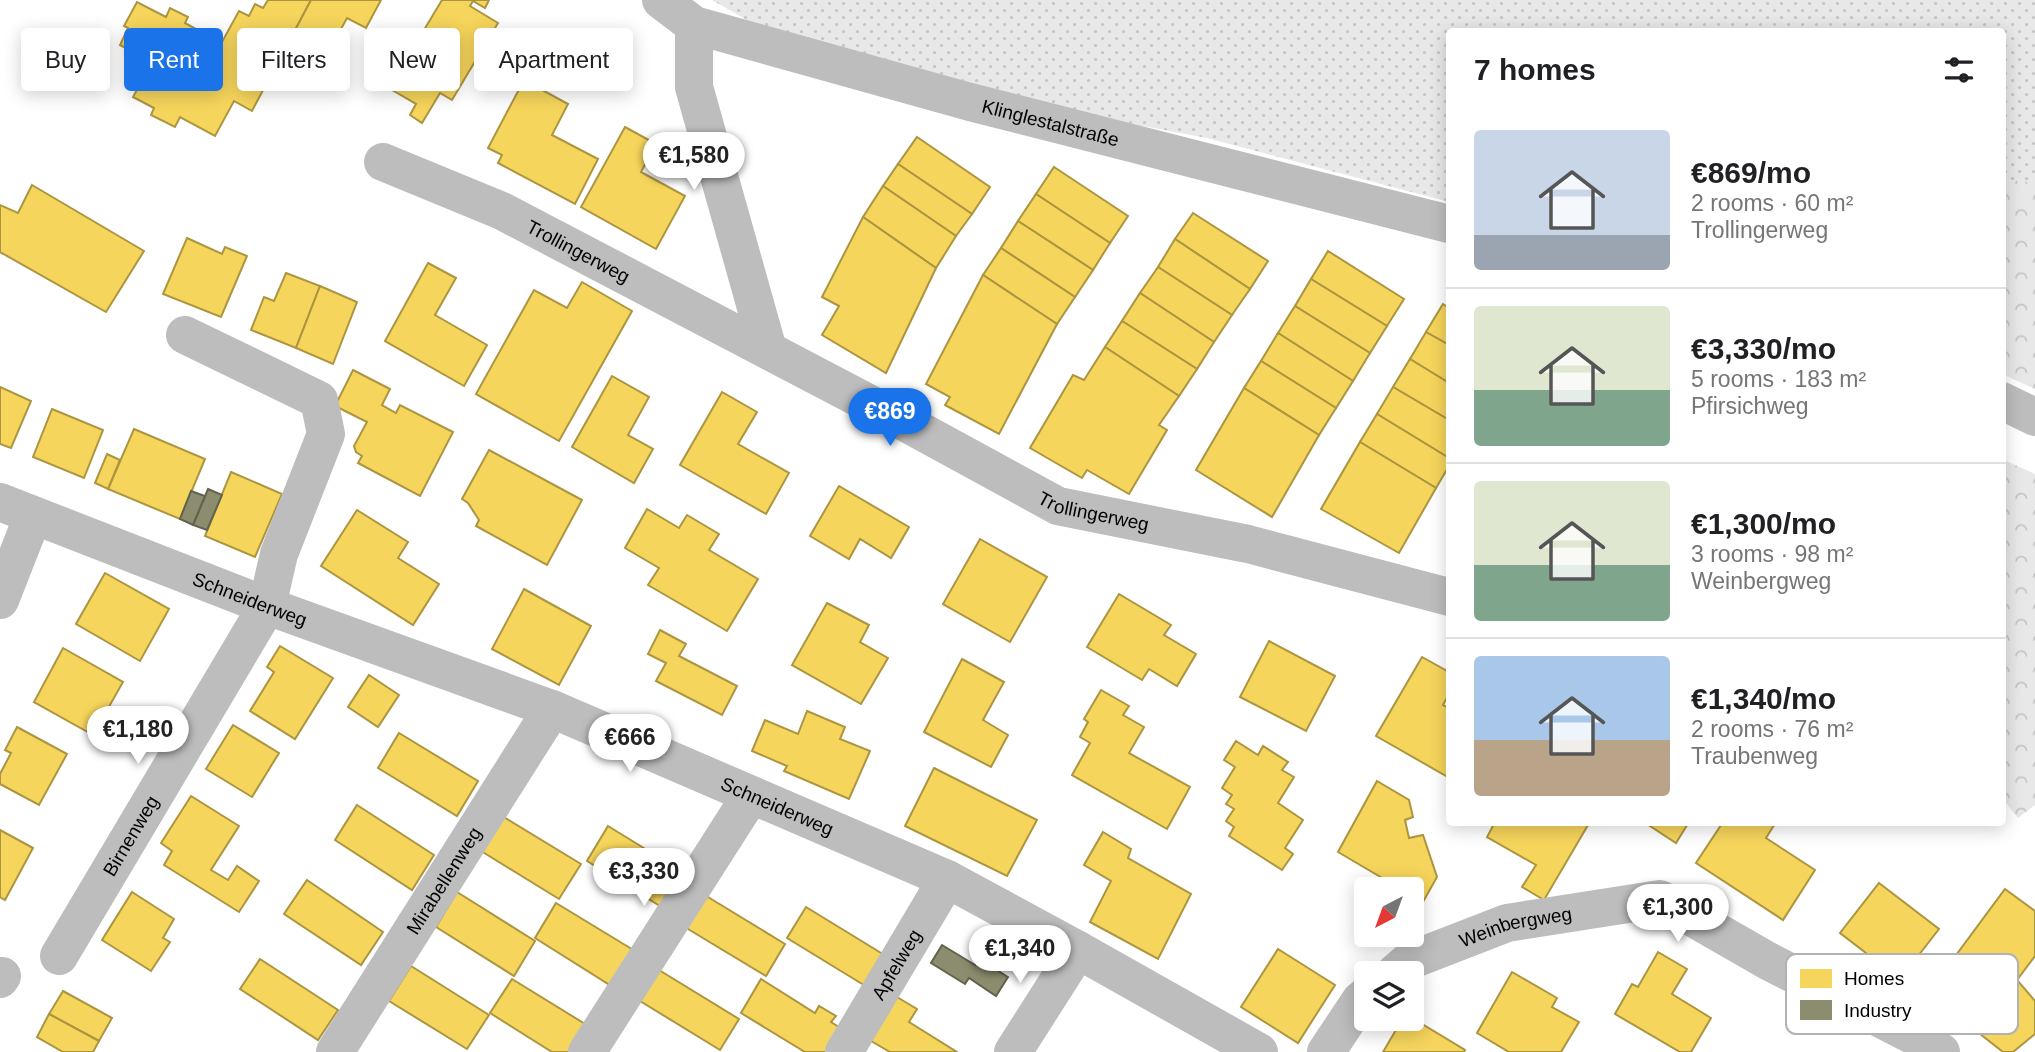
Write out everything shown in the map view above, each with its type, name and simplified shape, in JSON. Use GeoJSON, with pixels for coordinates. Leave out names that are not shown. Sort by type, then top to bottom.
{"type":"FeatureCollection","features":[{"type":"Feature","properties":{"kind":"street","name":"Klinglestalstraße"},"geometry":{"type":"LineString","coordinates":[[661,0],[694,25],[970,102],[1446,223]]}},
{"type":"Feature","properties":{"kind":"street"},"geometry":{"type":"LineString","coordinates":[[694,25],[694,87],[768,350]]}},
{"type":"Feature","properties":{"kind":"street","name":"Trollingerweg"},"geometry":{"type":"LineString","coordinates":[[383,162],[502,211],[1058,506],[1248,544],[1446,596]]}},
{"type":"Feature","properties":{"kind":"street","name":"Birnenweg"},"geometry":{"type":"LineString","coordinates":[[59,956],[267,606],[279,554],[326,434],[319,400],[185,335]]}},
{"type":"Feature","properties":{"kind":"street"},"geometry":{"type":"LineString","coordinates":[[2006,403],[2035,417]]}},
{"type":"Feature","properties":{"kind":"street"},"geometry":{"type":"LineString","coordinates":[[0,600],[16,509]]}},
{"type":"Feature","properties":{"kind":"street","name":"Schneiderweg"},"geometry":{"type":"LineString","coordinates":[[16,509],[267,606],[552,709],[947,879],[1259,1052]]}},
{"type":"Feature","properties":{"kind":"street","name":"Mirabellenweg"},"geometry":{"type":"LineString","coordinates":[[335,1052],[552,709]]}},
{"type":"Feature","properties":{"kind":"street"},"geometry":{"type":"LineString","coordinates":[[587,1052],[751,796]]}},
{"type":"Feature","properties":{"kind":"street","name":"Apfelweg"},"geometry":{"type":"LineString","coordinates":[[844,1052],[947,879]]}},
{"type":"Feature","properties":{"kind":"street","name":"Weinbergweg"},"geometry":{"type":"LineString","coordinates":[[1409,961],[1507,923],[1660,899],[1786,970]]}},
{"type":"Feature","properties":{"kind":"street"},"geometry":{"type":"LineString","coordinates":[[1013,1052],[1078,950]]}},
{"type":"Feature","properties":{"kind":"street"},"geometry":{"type":"LineString","coordinates":[[1326,1052],[1354,1010]]}},
{"type":"Feature","properties":{"kind":"street","name":"Weinbergweg"},"geometry":{"type":"LineString","coordinates":[[1907,1034],[1941,1052]]}},
{"type":"Feature","properties":{"kind":"green space"},"geometry":{"type":"Polygon","coordinates":[[[712,0],[2035,0],[2035,182],[2006,180],[2006,28],[1446,28],[1446,201],[1207,138],[1042,107],[759,27],[712,0]]]}},
{"type":"Feature","properties":{"kind":"green space"},"geometry":{"type":"Polygon","coordinates":[[[2006,180],[2035,182],[2035,389],[2006,376],[2006,180]]]}},
{"type":"Feature","properties":{"kind":"green space"},"geometry":{"type":"Polygon","coordinates":[[[2006,461],[2035,474],[2035,805],[2018,818],[2006,803],[2006,461]]]}},
{"type":"Feature","properties":{"kind":"building: Homes"},"geometry":{"type":"Polygon","coordinates":[[[268,0],[311,0],[296,28],[237,28],[237,91],[263,91],[252,111],[234,101],[215,136],[180,117],[175,127],[151,115],[154,108],[133,97],[136,91],[223,91],[223,40],[239,11],[249,16],[255,4],[263,8],[268,0]]]}},
{"type":"Feature","properties":{"kind":"building: Homes"},"geometry":{"type":"Polygon","coordinates":[[[311,0],[381,0],[366,28],[347,18],[342,28],[296,28],[311,0]]]}},
{"type":"Feature","properties":{"kind":"building: Homes"},"geometry":{"type":"Polygon","coordinates":[[[442,0],[489,0],[485,8],[473,1],[470,6],[498,23],[495,28],[474,28],[474,63],[460,87],[460,28],[425,28],[442,0]]]}},
{"type":"Feature","properties":{"kind":"building: Homes"},"geometry":{"type":"Polygon","coordinates":[[[137,2],[166,17],[170,8],[188,17],[185,23],[194,28],[124,26],[137,2]]]}},
{"type":"Feature","properties":{"kind":"building: Homes"},"geometry":{"type":"Polygon","coordinates":[[[394,91],[457,91],[452,100],[440,93],[422,123],[410,115],[416,104],[394,91]]]}},
{"type":"Feature","properties":{"kind":"building: Homes"},"geometry":{"type":"Polygon","coordinates":[[[518,91],[544,91],[568,104],[552,135],[598,159],[575,204],[498,163],[502,155],[488,148],[518,91]]]}},
{"type":"Feature","properties":{"kind":"building: Homes"},"geometry":{"type":"Polygon","coordinates":[[[625,127],[656,144],[641,172],[685,196],[656,249],[581,207],[625,127]]]}},
{"type":"Feature","properties":{"kind":"building: Homes"},"geometry":{"type":"Polygon","coordinates":[[[917,137],[990,187],[972,214],[898,164],[917,137]]]}},
{"type":"Feature","properties":{"kind":"building: Homes"},"geometry":{"type":"Polygon","coordinates":[[[898,164],[972,214],[956,236],[883,186],[898,164]]]}},
{"type":"Feature","properties":{"kind":"building: Homes"},"geometry":{"type":"Polygon","coordinates":[[[1054,167],[1128,216],[1110,243],[1036,194],[1054,167]]]}},
{"type":"Feature","properties":{"kind":"building: Homes"},"geometry":{"type":"Polygon","coordinates":[[[32,185],[144,251],[106,312],[0,252],[0,205],[18,213],[32,185]]]}},
{"type":"Feature","properties":{"kind":"building: Homes"},"geometry":{"type":"Polygon","coordinates":[[[883,186],[956,236],[936,268],[863,217],[883,186]]]}},
{"type":"Feature","properties":{"kind":"building: Homes"},"geometry":{"type":"Polygon","coordinates":[[[1036,194],[1110,243],[1093,270],[1018,221],[1036,194]]]}},
{"type":"Feature","properties":{"kind":"building: Homes"},"geometry":{"type":"Polygon","coordinates":[[[1193,213],[1268,261],[1250,289],[1175,239],[1193,213]]]}},
{"type":"Feature","properties":{"kind":"building: Homes"},"geometry":{"type":"Polygon","coordinates":[[[863,217],[936,268],[886,373],[822,335],[839,306],[822,297],[863,217]]]}},
{"type":"Feature","properties":{"kind":"building: Homes"},"geometry":{"type":"Polygon","coordinates":[[[1018,221],[1093,270],[1075,297],[1001,248],[1018,221]]]}},
{"type":"Feature","properties":{"kind":"building: Homes"},"geometry":{"type":"Polygon","coordinates":[[[187,238],[222,254],[225,247],[247,256],[221,317],[163,294],[187,238]]]}},
{"type":"Feature","properties":{"kind":"building: Homes"},"geometry":{"type":"Polygon","coordinates":[[[1175,239],[1250,289],[1232,315],[1158,267],[1175,239]]]}},
{"type":"Feature","properties":{"kind":"building: Homes"},"geometry":{"type":"Polygon","coordinates":[[[1001,248],[1075,297],[1057,324],[983,275],[1001,248]]]}},
{"type":"Feature","properties":{"kind":"building: Homes"},"geometry":{"type":"Polygon","coordinates":[[[1328,251],[1404,299],[1387,326],[1311,279],[1328,251]]]}},
{"type":"Feature","properties":{"kind":"building: Homes"},"geometry":{"type":"Polygon","coordinates":[[[428,263],[456,278],[435,315],[487,345],[464,386],[385,341],[428,263]]]}},
{"type":"Feature","properties":{"kind":"building: Homes"},"geometry":{"type":"Polygon","coordinates":[[[1158,267],[1232,315],[1214,342],[1140,293],[1158,267]]]}},
{"type":"Feature","properties":{"kind":"building: Homes"},"geometry":{"type":"Polygon","coordinates":[[[286,273],[320,286],[296,348],[251,330],[264,297],[274,301],[286,273]]]}},
{"type":"Feature","properties":{"kind":"building: Homes"},"geometry":{"type":"Polygon","coordinates":[[[983,275],[1057,324],[999,434],[945,405],[950,397],[926,384],[983,275]]]}},
{"type":"Feature","properties":{"kind":"building: Homes"},"geometry":{"type":"Polygon","coordinates":[[[1311,279],[1387,326],[1370,353],[1295,306],[1311,279]]]}},
{"type":"Feature","properties":{"kind":"building: Homes"},"geometry":{"type":"Polygon","coordinates":[[[582,282],[632,311],[559,441],[476,394],[534,290],[567,308],[582,282]]]}},
{"type":"Feature","properties":{"kind":"building: Homes"},"geometry":{"type":"Polygon","coordinates":[[[320,286],[357,302],[333,364],[296,348],[320,286]]]}},
{"type":"Feature","properties":{"kind":"building: Homes"},"geometry":{"type":"Polygon","coordinates":[[[1140,293],[1214,342],[1197,369],[1122,321],[1140,293]]]}},
{"type":"Feature","properties":{"kind":"building: Homes"},"geometry":{"type":"Polygon","coordinates":[[[1443,304],[1446,306],[1446,343],[1426,332],[1443,304]]]}},
{"type":"Feature","properties":{"kind":"building: Homes"},"geometry":{"type":"Polygon","coordinates":[[[1295,306],[1370,353],[1353,381],[1278,333],[1295,306]]]}},
{"type":"Feature","properties":{"kind":"building: Homes"},"geometry":{"type":"Polygon","coordinates":[[[1122,321],[1197,369],[1179,396],[1105,347],[1122,321]]]}},
{"type":"Feature","properties":{"kind":"building: Homes"},"geometry":{"type":"Polygon","coordinates":[[[1426,332],[1446,343],[1446,381],[1410,359],[1426,332]]]}},
{"type":"Feature","properties":{"kind":"building: Homes"},"geometry":{"type":"Polygon","coordinates":[[[1278,333],[1353,381],[1336,408],[1261,361],[1278,333]]]}},
{"type":"Feature","properties":{"kind":"building: Homes"},"geometry":{"type":"Polygon","coordinates":[[[1105,347],[1179,396],[1159,425],[1167,430],[1129,494],[1087,470],[1082,478],[1030,448],[1073,375],[1084,380],[1105,347]]]}},
{"type":"Feature","properties":{"kind":"building: Homes"},"geometry":{"type":"Polygon","coordinates":[[[1410,359],[1446,381],[1446,418],[1393,387],[1410,359]]]}},
{"type":"Feature","properties":{"kind":"building: Homes"},"geometry":{"type":"Polygon","coordinates":[[[1261,361],[1336,408],[1319,435],[1244,388],[1261,361]]]}},
{"type":"Feature","properties":{"kind":"building: Homes"},"geometry":{"type":"Polygon","coordinates":[[[353,370],[390,389],[382,405],[396,413],[400,405],[453,432],[420,496],[358,463],[362,456],[356,452],[354,446],[367,422],[335,406],[353,370]]]}},
{"type":"Feature","properties":{"kind":"building: Homes"},"geometry":{"type":"Polygon","coordinates":[[[612,376],[649,397],[628,435],[653,449],[634,483],[572,447],[612,376]]]}},
{"type":"Feature","properties":{"kind":"building: Homes"},"geometry":{"type":"Polygon","coordinates":[[[0,387],[31,401],[11,448],[0,444],[0,387]]]}},
{"type":"Feature","properties":{"kind":"building: Homes"},"geometry":{"type":"Polygon","coordinates":[[[1393,387],[1446,418],[1446,456],[1377,414],[1393,387]]]}},
{"type":"Feature","properties":{"kind":"building: Homes"},"geometry":{"type":"Polygon","coordinates":[[[1244,388],[1319,435],[1272,517],[1196,470],[1244,388]]]}},
{"type":"Feature","properties":{"kind":"building: Homes"},"geometry":{"type":"Polygon","coordinates":[[[722,392],[757,412],[738,444],[789,473],[766,514],[680,465],[722,392]]]}},
{"type":"Feature","properties":{"kind":"building: Homes"},"geometry":{"type":"Polygon","coordinates":[[[52,409],[103,430],[84,478],[33,457],[52,409]]]}},
{"type":"Feature","properties":{"kind":"building: Homes"},"geometry":{"type":"Polygon","coordinates":[[[1377,414],[1446,456],[1446,471],[1436,488],[1360,442],[1377,414]]]}},
{"type":"Feature","properties":{"kind":"building: Homes"},"geometry":{"type":"Polygon","coordinates":[[[134,429],[205,459],[180,519],[108,489],[134,429]]]}},
{"type":"Feature","properties":{"kind":"building: Homes"},"geometry":{"type":"Polygon","coordinates":[[[1360,442],[1436,488],[1399,553],[1321,509],[1360,442]]]}},
{"type":"Feature","properties":{"kind":"building: Homes"},"geometry":{"type":"Polygon","coordinates":[[[489,450],[582,500],[547,565],[476,526],[479,520],[468,503],[462,499],[489,450]]]}},
{"type":"Feature","properties":{"kind":"building: Homes"},"geometry":{"type":"Polygon","coordinates":[[[107,454],[120,460],[108,489],[95,483],[107,454]]]}},
{"type":"Feature","properties":{"kind":"building: Homes"},"geometry":{"type":"Polygon","coordinates":[[[231,472],[282,494],[255,557],[205,536],[231,472]]]}},
{"type":"Feature","properties":{"kind":"building: Homes"},"geometry":{"type":"Polygon","coordinates":[[[839,486],[909,527],[891,558],[860,539],[849,559],[810,536],[839,486]]]}},
{"type":"Feature","properties":{"kind":"building: Homes"},"geometry":{"type":"Polygon","coordinates":[[[647,509],[679,528],[687,515],[719,534],[709,550],[758,579],[727,631],[648,585],[659,568],[625,548],[647,509]]]}},
{"type":"Feature","properties":{"kind":"building: Homes"},"geometry":{"type":"Polygon","coordinates":[[[357,510],[408,542],[398,558],[439,584],[413,625],[321,566],[357,510]]]}},
{"type":"Feature","properties":{"kind":"building: Homes"},"geometry":{"type":"Polygon","coordinates":[[[980,539],[1047,577],[1010,642],[943,604],[980,539]]]}},
{"type":"Feature","properties":{"kind":"building: Homes"},"geometry":{"type":"Polygon","coordinates":[[[105,573],[169,609],[140,661],[76,624],[105,573]]]}},
{"type":"Feature","properties":{"kind":"building: Homes"},"geometry":{"type":"Polygon","coordinates":[[[524,589],[591,626],[559,685],[492,649],[524,589]]]}},
{"type":"Feature","properties":{"kind":"building: Homes"},"geometry":{"type":"Polygon","coordinates":[[[1119,594],[1171,625],[1164,635],[1196,654],[1177,686],[1149,669],[1142,680],[1087,647],[1119,594]]]}},
{"type":"Feature","properties":{"kind":"building: Homes"},"geometry":{"type":"Polygon","coordinates":[[[827,603],[869,625],[860,642],[888,658],[861,704],[792,665],[827,603]]]}},
{"type":"Feature","properties":{"kind":"building: Homes"},"geometry":{"type":"Polygon","coordinates":[[[660,630],[686,644],[679,656],[737,686],[722,715],[656,681],[666,663],[648,654],[660,630]]]}},
{"type":"Feature","properties":{"kind":"building: Homes"},"geometry":{"type":"Polygon","coordinates":[[[1269,641],[1335,676],[1306,731],[1240,697],[1269,641]]]}},
{"type":"Feature","properties":{"kind":"building: Homes"},"geometry":{"type":"Polygon","coordinates":[[[280,646],[333,678],[295,739],[250,711],[274,672],[267,667],[280,646]]]}},
{"type":"Feature","properties":{"kind":"building: Homes"},"geometry":{"type":"Polygon","coordinates":[[[63,648],[123,682],[93,735],[34,702],[63,648]]]}},
{"type":"Feature","properties":{"kind":"building: Homes"},"geometry":{"type":"Polygon","coordinates":[[[1422,657],[1446,670],[1446,700],[1443,705],[1446,706],[1446,776],[1376,736],[1422,657]]]}},
{"type":"Feature","properties":{"kind":"building: Homes"},"geometry":{"type":"Polygon","coordinates":[[[962,659],[1004,682],[983,720],[1008,735],[991,767],[924,732],[962,659]]]}},
{"type":"Feature","properties":{"kind":"building: Homes"},"geometry":{"type":"Polygon","coordinates":[[[369,675],[399,695],[378,727],[348,707],[369,675]]]}},
{"type":"Feature","properties":{"kind":"building: Homes"},"geometry":{"type":"Polygon","coordinates":[[[1101,690],[1129,706],[1123,715],[1144,727],[1129,753],[1190,787],[1167,829],[1072,775],[1090,743],[1080,737],[1088,722],[1084,719],[1101,690]]]}},
{"type":"Feature","properties":{"kind":"building: Homes"},"geometry":{"type":"Polygon","coordinates":[[[807,711],[845,727],[840,739],[870,751],[849,799],[784,771],[787,766],[752,751],[765,720],[798,734],[807,711]]]}},
{"type":"Feature","properties":{"kind":"building: Homes"},"geometry":{"type":"Polygon","coordinates":[[[233,725],[279,753],[252,797],[206,769],[233,725]]]}},
{"type":"Feature","properties":{"kind":"building: Homes"},"geometry":{"type":"Polygon","coordinates":[[[17,727],[67,754],[39,805],[0,784],[0,774],[11,753],[5,750],[17,727]]]}},
{"type":"Feature","properties":{"kind":"building: Homes"},"geometry":{"type":"Polygon","coordinates":[[[399,733],[478,781],[457,816],[378,768],[399,733]]]}},
{"type":"Feature","properties":{"kind":"building: Homes"},"geometry":{"type":"Polygon","coordinates":[[[1236,741],[1258,755],[1263,746],[1288,762],[1282,770],[1294,777],[1278,803],[1303,820],[1285,848],[1293,854],[1282,870],[1229,836],[1234,827],[1226,821],[1234,809],[1226,804],[1232,795],[1222,788],[1235,767],[1224,760],[1236,741]]]}},
{"type":"Feature","properties":{"kind":"building: Homes"},"geometry":{"type":"Polygon","coordinates":[[[934,768],[1037,820],[1007,876],[905,826],[934,768]]]}},
{"type":"Feature","properties":{"kind":"building: Homes"},"geometry":{"type":"Polygon","coordinates":[[[1377,781],[1409,800],[1413,817],[1405,820],[1409,838],[1423,835],[1437,877],[1424,900],[1424,877],[1381,877],[1338,852],[1377,781]]]}},
{"type":"Feature","properties":{"kind":"building: Homes"},"geometry":{"type":"Polygon","coordinates":[[[191,796],[239,826],[211,870],[228,880],[237,866],[259,881],[239,912],[164,865],[172,851],[161,843],[191,796]]]}},
{"type":"Feature","properties":{"kind":"building: Homes"},"geometry":{"type":"Polygon","coordinates":[[[357,805],[434,855],[412,890],[335,840],[357,805]]]}},
{"type":"Feature","properties":{"kind":"building: Homes"},"geometry":{"type":"Polygon","coordinates":[[[502,816],[581,864],[559,899],[481,851],[502,816]]]}},
{"type":"Feature","properties":{"kind":"building: Homes"},"geometry":{"type":"Polygon","coordinates":[[[608,826],[686,874],[665,909],[587,861],[608,826]]]}},
{"type":"Feature","properties":{"kind":"building: Homes"},"geometry":{"type":"Polygon","coordinates":[[[1493,826],[1587,826],[1544,900],[1522,887],[1536,865],[1487,837],[1493,826]]]}},
{"type":"Feature","properties":{"kind":"building: Homes"},"geometry":{"type":"Polygon","coordinates":[[[1650,826],[1687,826],[1676,843],[1650,826]]]}},
{"type":"Feature","properties":{"kind":"building: Homes"},"geometry":{"type":"Polygon","coordinates":[[[1720,826],[1774,826],[1766,838],[1815,870],[1783,920],[1696,863],[1720,826]]]}},
{"type":"Feature","properties":{"kind":"building: Homes"},"geometry":{"type":"Polygon","coordinates":[[[0,830],[33,848],[5,900],[0,897],[0,830]]]}},
{"type":"Feature","properties":{"kind":"building: Homes"},"geometry":{"type":"Polygon","coordinates":[[[1103,832],[1131,849],[1128,858],[1191,894],[1158,959],[1090,922],[1111,881],[1084,865],[1103,832]]]}},
{"type":"Feature","properties":{"kind":"building: Homes"},"geometry":{"type":"Polygon","coordinates":[[[307,880],[383,932],[361,965],[284,914],[307,880]]]}},
{"type":"Feature","properties":{"kind":"building: Homes"},"geometry":{"type":"Polygon","coordinates":[[[1879,883],[1939,929],[1920,954],[1867,954],[1840,933],[1879,883]]]}},
{"type":"Feature","properties":{"kind":"building: Homes"},"geometry":{"type":"Polygon","coordinates":[[[2005,889],[2035,911],[2035,956],[2018,979],[2018,954],[1957,954],[2005,889]]]}},
{"type":"Feature","properties":{"kind":"building: Homes"},"geometry":{"type":"Polygon","coordinates":[[[132,892],[174,919],[163,938],[170,942],[151,971],[102,940],[132,892]]]}},
{"type":"Feature","properties":{"kind":"building: Homes"},"geometry":{"type":"Polygon","coordinates":[[[457,892],[535,941],[514,976],[436,927],[457,892]]]}},
{"type":"Feature","properties":{"kind":"building: Homes"},"geometry":{"type":"Polygon","coordinates":[[[703,894],[785,944],[766,976],[683,926],[703,894]]]}},
{"type":"Feature","properties":{"kind":"building: Homes"},"geometry":{"type":"Polygon","coordinates":[[[556,903],[635,951],[613,987],[535,938],[556,903]]]}},
{"type":"Feature","properties":{"kind":"building: Homes"},"geometry":{"type":"Polygon","coordinates":[[[806,907],[886,956],[867,987],[787,938],[806,907]]]}},
{"type":"Feature","properties":{"kind":"building: Homes"},"geometry":{"type":"Polygon","coordinates":[[[1278,949],[1335,985],[1298,1043],[1241,1007],[1278,949]]]}},
{"type":"Feature","properties":{"kind":"building: Homes"},"geometry":{"type":"Polygon","coordinates":[[[1658,952],[1687,969],[1672,994],[1711,1018],[1691,1052],[1680,1052],[1615,1014],[1632,984],[1638,987],[1658,952]]]}},
{"type":"Feature","properties":{"kind":"building: Homes"},"geometry":{"type":"Polygon","coordinates":[[[260,959],[338,1010],[318,1040],[240,989],[260,959]]]}},
{"type":"Feature","properties":{"kind":"building: Homes"},"geometry":{"type":"Polygon","coordinates":[[[411,966],[489,1015],[467,1049],[389,1001],[411,966]]]}},
{"type":"Feature","properties":{"kind":"building: Homes"},"geometry":{"type":"Polygon","coordinates":[[[659,970],[739,1019],[720,1050],[640,1001],[659,970]]]}},
{"type":"Feature","properties":{"kind":"building: Homes"},"geometry":{"type":"Polygon","coordinates":[[[1512,972],[1557,998],[1552,1007],[1579,1022],[1561,1052],[1509,1052],[1477,1033],[1512,972]]]}},
{"type":"Feature","properties":{"kind":"building: Homes"},"geometry":{"type":"Polygon","coordinates":[[[512,979],[590,1027],[574,1052],[552,1052],[490,1013],[512,979]]]}},
{"type":"Feature","properties":{"kind":"building: Homes"},"geometry":{"type":"Polygon","coordinates":[[[761,979],[815,1013],[819,1006],[836,1016],[831,1022],[842,1029],[829,1052],[805,1052],[741,1013],[761,979]]]}},
{"type":"Feature","properties":{"kind":"building: Homes"},"geometry":{"type":"Polygon","coordinates":[[[2018,981],[2035,1001],[2035,1034],[2013,1052],[2003,1052],[1980,1034],[2018,1034],[2018,981]]]}},
{"type":"Feature","properties":{"kind":"building: Homes"},"geometry":{"type":"Polygon","coordinates":[[[63,991],[112,1018],[99,1041],[49,1014],[63,991]]]}},
{"type":"Feature","properties":{"kind":"building: Homes"},"geometry":{"type":"Polygon","coordinates":[[[897,997],[917,1009],[909,1022],[957,1052],[890,1052],[871,1041],[897,997]]]}},
{"type":"Feature","properties":{"kind":"building: Homes"},"geometry":{"type":"Polygon","coordinates":[[[49,1014],[99,1041],[93,1052],[63,1052],[37,1037],[49,1014]]]}},
{"type":"Feature","properties":{"kind":"building: Homes"},"geometry":{"type":"Polygon","coordinates":[[[1424,1025],[1465,1050],[1464,1052],[1383,1052],[1395,1031],[1424,1031],[1424,1025]]]}},
{"type":"Feature","properties":{"kind":"building: Industry"},"geometry":{"type":"Polygon","coordinates":[[[208,489],[222,495],[207,530],[193,525],[208,489]]]}},
{"type":"Feature","properties":{"kind":"building: Industry"},"geometry":{"type":"Polygon","coordinates":[[[191,491],[205,496],[193,525],[180,519],[191,491]]]}},
{"type":"Feature","properties":{"kind":"building: Industry"},"geometry":{"type":"Polygon","coordinates":[[[942,945],[975,965],[979,959],[1008,977],[996,996],[969,978],[965,984],[931,963],[942,945]]]}}]}
